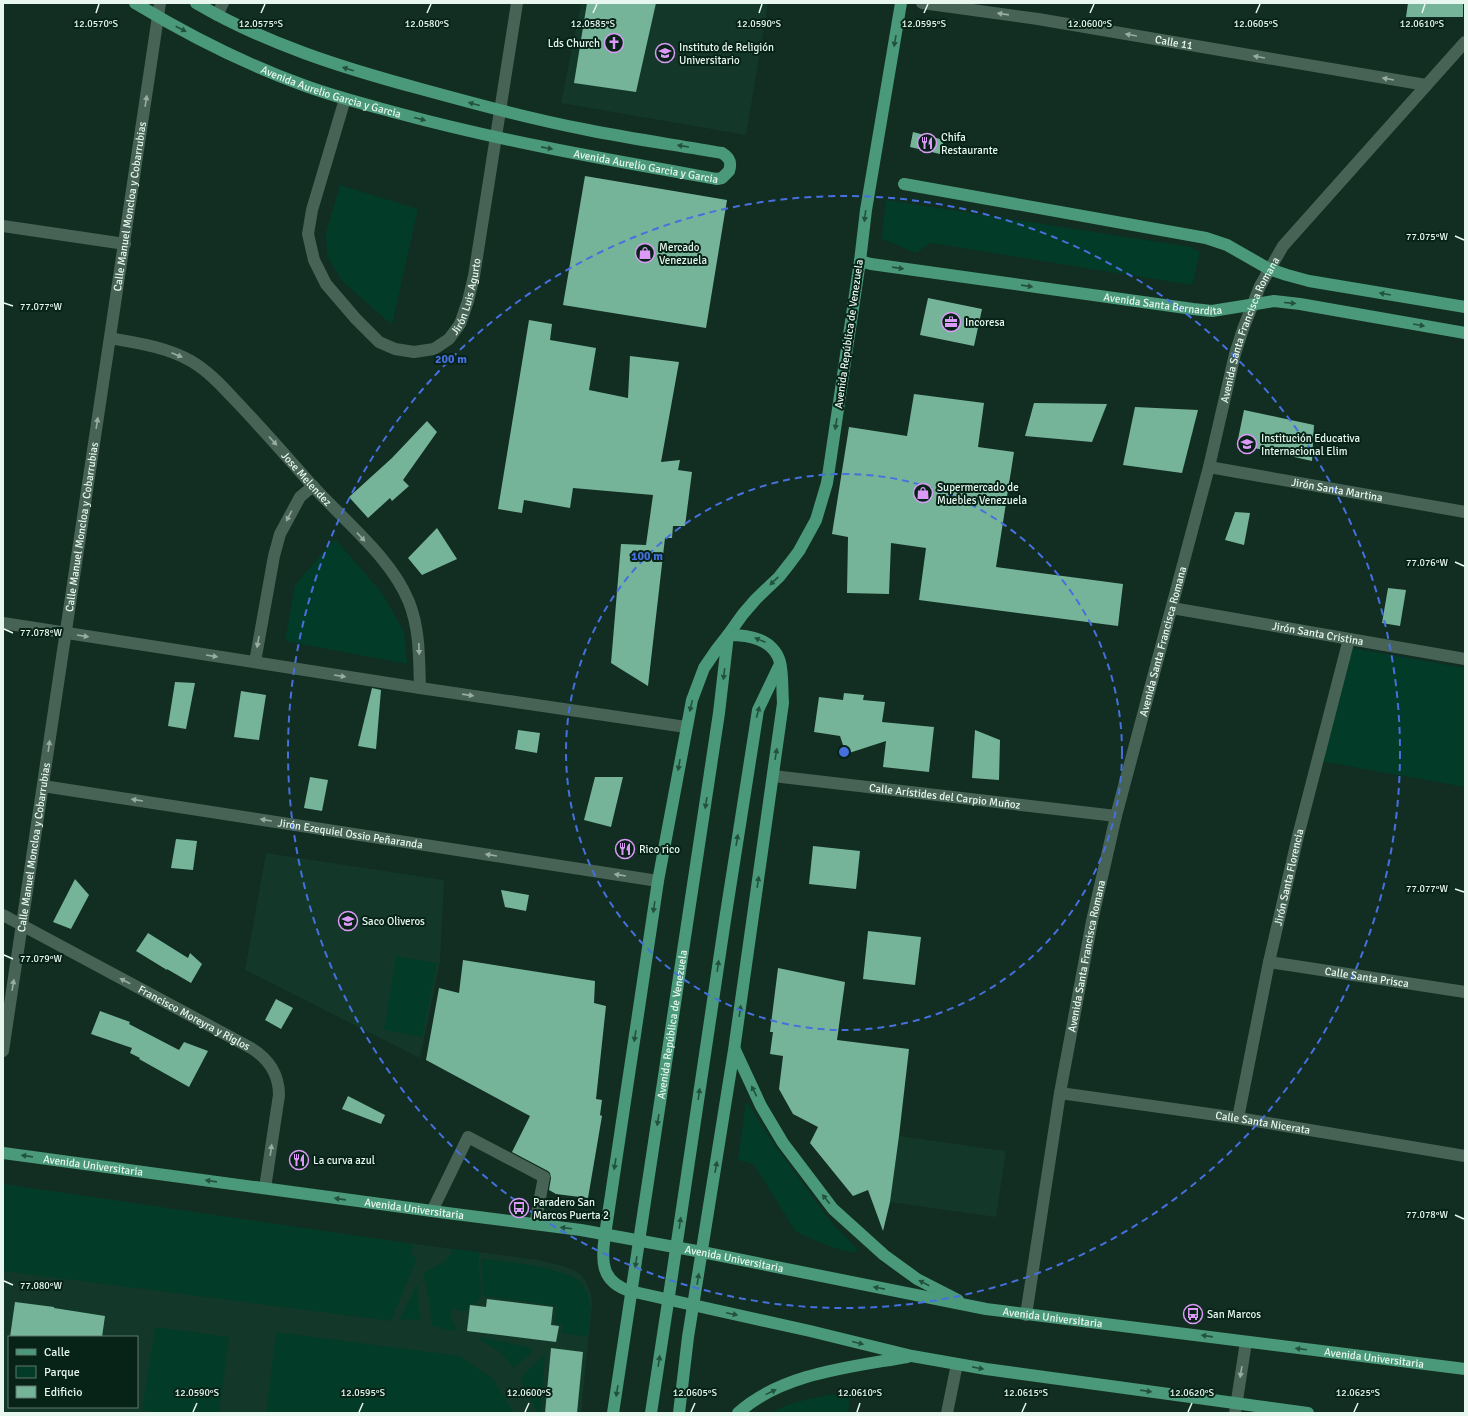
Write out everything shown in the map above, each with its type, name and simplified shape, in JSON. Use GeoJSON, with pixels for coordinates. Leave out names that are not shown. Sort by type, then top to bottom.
{"type":"FeatureCollection","features":[{"type":"Feature","properties":{"kind":"main road","name":"Avenida Aurelio Garcia y Garcia"},"geometry":{"type":"LineString","coordinates":[[135,3],[159,17],[259,67],[304,86],[345,99],[496,138],[584,156],[717,179],[722,178],[727,174],[731,166],[727,156],[722,153],[589,131],[500,111],[361,73],[273,41],[217,15],[196,3]]}},
{"type":"Feature","properties":{"kind":"main road","name":"Avenida República de Venezuela"},"geometry":{"type":"LineString","coordinates":[[693,1306],[621,1288],[614,1283],[604,1265],[603,1250],[605,1235],[658,881],[686,727],[692,700],[704,668],[743,614],[779,577],[799,551],[816,520],[827,483],[860,261],[866,210],[901,3]]}},
{"type":"Feature","properties":{"kind":"main road"},"geometry":{"type":"LineString","coordinates":[[904,184],[1206,238],[1227,245],[1269,269],[1309,281],[1465,307]]}},
{"type":"Feature","properties":{"kind":"main road","name":"Avenida Santa Bernardita"},"geometry":{"type":"LineString","coordinates":[[860,261],[871,264],[1193,309],[1212,310],[1274,301],[1300,304],[1465,333]]}},
{"type":"Feature","properties":{"kind":"main road","name":"Avenida República de Venezuela"},"geometry":{"type":"LineString","coordinates":[[613,1413],[719,714],[728,635]]}},
{"type":"Feature","properties":{"kind":"main road"},"geometry":{"type":"LineString","coordinates":[[679,1413],[693,1306],[734,1050],[783,703],[780,662],[774,649],[765,642],[741,635],[728,635]]}},
{"type":"Feature","properties":{"kind":"main road"},"geometry":{"type":"LineString","coordinates":[[651,1413],[758,710],[780,662]]}},
{"type":"Feature","properties":{"kind":"main road"},"geometry":{"type":"LineString","coordinates":[[734,1050],[761,1106],[783,1143],[833,1209],[874,1248],[912,1275],[972,1307]]}},
{"type":"Feature","properties":{"kind":"main road","name":"Avenida Universitaria"},"geometry":{"type":"LineString","coordinates":[[3,1153],[581,1230],[702,1252],[972,1307],[1026,1315],[1127,1326],[1465,1369]]}},
{"type":"Feature","properties":{"kind":"main road"},"geometry":{"type":"LineString","coordinates":[[693,1306],[810,1331],[912,1356],[957,1364],[1236,1408],[1308,1413]]}},
{"type":"Feature","properties":{"kind":"main road"},"geometry":{"type":"LineString","coordinates":[[738,1413],[761,1397],[802,1379],[832,1371],[912,1356]]}},
{"type":"Feature","properties":{"kind":"street","name":"Calle Manuel Moncloa y Cobarrubias"},"geometry":{"type":"LineString","coordinates":[[3,1051],[6,1008],[22,926],[160,3]]}},
{"type":"Feature","properties":{"kind":"street"},"geometry":{"type":"LineString","coordinates":[[217,15],[224,3]]}},
{"type":"Feature","properties":{"kind":"street","name":"Jirón Luis Agurto"},"geometry":{"type":"LineString","coordinates":[[345,99],[312,210],[308,234],[314,260],[326,284],[356,319],[379,342],[395,349],[414,352],[434,348],[449,339],[460,324],[468,301],[474,276],[518,3]]}},
{"type":"Feature","properties":{"kind":"street","name":"Calle 11"},"geometry":{"type":"LineString","coordinates":[[922,3],[1038,19],[1426,86]]}},
{"type":"Feature","properties":{"kind":"street","name":"Avenida Santa Francisca Romana"},"geometry":{"type":"LineString","coordinates":[[1026,1315],[1060,1093],[1092,921],[1116,816],[1209,467],[1235,354],[1252,304],[1269,269],[1283,246],[1465,42]]}},
{"type":"Feature","properties":{"kind":"street"},"geometry":{"type":"LineString","coordinates":[[3,226],[125,244]]}},
{"type":"Feature","properties":{"kind":"street","name":"Jose Melendez"},"geometry":{"type":"LineString","coordinates":[[110,338],[161,348],[178,355],[209,374],[252,418],[312,486],[376,552],[390,569],[409,602],[418,636],[420,688]]}},
{"type":"Feature","properties":{"kind":"street","name":"Jirón Santa Martina"},"geometry":{"type":"LineString","coordinates":[[1209,467],[1465,512]]}},
{"type":"Feature","properties":{"kind":"street"},"geometry":{"type":"LineString","coordinates":[[255,662],[274,556],[280,534],[300,497],[312,486]]}},
{"type":"Feature","properties":{"kind":"street","name":"Jirón Santa Cristina"},"geometry":{"type":"LineString","coordinates":[[1172,608],[1465,660]]}},
{"type":"Feature","properties":{"kind":"street"},"geometry":{"type":"LineString","coordinates":[[3,624],[686,727]]}},
{"type":"Feature","properties":{"kind":"street","name":"Jirón Santa Florencia"},"geometry":{"type":"LineString","coordinates":[[1238,1118],[1269,962],[1298,836],[1349,639]]}},
{"type":"Feature","properties":{"kind":"street","name":"Calle Arístides del Carpio Muñoz"},"geometry":{"type":"LineString","coordinates":[[773,776],[1116,816]]}},
{"type":"Feature","properties":{"kind":"street","name":"Jirón Ezequiel Ossio Peñaranda"},"geometry":{"type":"LineString","coordinates":[[43,786],[658,881]]}},
{"type":"Feature","properties":{"kind":"street","name":"Francisco Moreyra y Riglos"},"geometry":{"type":"LineString","coordinates":[[3,915],[251,1048],[267,1061],[275,1072],[279,1096],[265,1188]]}},
{"type":"Feature","properties":{"kind":"street","name":"Calle Santa Prisca"},"geometry":{"type":"LineString","coordinates":[[1269,962],[1465,992]]}},
{"type":"Feature","properties":{"kind":"street","name":"Calle Santa Nicerata"},"geometry":{"type":"LineString","coordinates":[[1060,1093],[1238,1118],[1465,1156]]}},
{"type":"Feature","properties":{"kind":"street"},"geometry":{"type":"LineString","coordinates":[[432,1211],[468,1137],[544,1177],[535,1224]]}},
{"type":"Feature","properties":{"kind":"street"},"geometry":{"type":"LineString","coordinates":[[1236,1408],[1246,1342]]}},
{"type":"Feature","properties":{"kind":"street"},"geometry":{"type":"LineString","coordinates":[[947,1413],[957,1364]]}},
{"type":"Feature","properties":{"kind":"shaded area","name":"Instituto de Religión Universitario"},"geometry":{"type":"Polygon","coordinates":[[[581,3],[768,3],[746,135],[561,103],[581,3]]]}},
{"type":"Feature","properties":{"kind":"shaded area","name":"Saco Oliveros"},"geometry":{"type":"Polygon","coordinates":[[[266,853],[444,880],[440,962],[420,1058],[245,970],[266,853]]]}},
{"type":"Feature","properties":{"kind":"shaded area"},"geometry":{"type":"Polygon","coordinates":[[[899,1136],[1006,1151],[996,1217],[890,1202],[899,1136]]]}},
{"type":"Feature","properties":{"kind":"shaded area"},"geometry":{"type":"Polygon","coordinates":[[[3,1184],[400,1242],[538,1260],[574,1270],[586,1281],[591,1294],[592,1304],[581,1413],[3,1413],[3,1184]]]}},
{"type":"Feature","properties":{"kind":"green space"},"geometry":{"type":"Polygon","coordinates":[[[340,185],[418,209],[392,325],[342,281],[327,256],[326,233],[340,185]]]}},
{"type":"Feature","properties":{"kind":"green space"},"geometry":{"type":"Polygon","coordinates":[[[886,200],[1191,247],[1200,252],[1192,285],[931,243],[916,253],[882,239],[886,200]]]}},
{"type":"Feature","properties":{"kind":"green space"},"geometry":{"type":"Polygon","coordinates":[[[335,539],[382,593],[404,632],[407,664],[285,641],[295,585],[335,539]]]}},
{"type":"Feature","properties":{"kind":"green space"},"geometry":{"type":"Polygon","coordinates":[[[1352,648],[1465,668],[1465,787],[1320,761],[1352,648]]]}},
{"type":"Feature","properties":{"kind":"green space"},"geometry":{"type":"Polygon","coordinates":[[[396,956],[437,963],[422,1037],[384,1030],[396,956]]]}},
{"type":"Feature","properties":{"kind":"green space"},"geometry":{"type":"Polygon","coordinates":[[[746,1103],[749,1105],[774,1144],[826,1215],[858,1250],[855,1252],[844,1251],[796,1232],[754,1165],[738,1160],[746,1103]]]}},
{"type":"Feature","properties":{"kind":"green space"},"geometry":{"type":"Polygon","coordinates":[[[3,1184],[400,1242],[414,1245],[410,1255],[417,1258],[391,1321],[3,1271],[3,1184]]]}},
{"type":"Feature","properties":{"kind":"green space"},"geometry":{"type":"Polygon","coordinates":[[[453,1249],[479,1252],[481,1290],[481,1296],[476,1303],[469,1304],[467,1310],[460,1311],[452,1308],[450,1313],[457,1332],[432,1326],[429,1299],[423,1273],[447,1260],[453,1249]]]}},
{"type":"Feature","properties":{"kind":"green space"},"geometry":{"type":"Polygon","coordinates":[[[481,1259],[504,1261],[550,1269],[574,1278],[582,1284],[589,1298],[590,1312],[588,1337],[561,1333],[563,1325],[555,1323],[556,1306],[484,1296],[481,1259]]]}},
{"type":"Feature","properties":{"kind":"green space"},"geometry":{"type":"Polygon","coordinates":[[[417,1284],[420,1320],[400,1319],[417,1284]]]}},
{"type":"Feature","properties":{"kind":"green space"},"geometry":{"type":"Polygon","coordinates":[[[155,1327],[229,1337],[219,1413],[159,1413],[142,1410],[155,1327]]]}},
{"type":"Feature","properties":{"kind":"green space"},"geometry":{"type":"Polygon","coordinates":[[[276,1332],[460,1356],[493,1379],[514,1413],[266,1413],[276,1332]]]}},
{"type":"Feature","properties":{"kind":"green space"},"geometry":{"type":"Polygon","coordinates":[[[480,1337],[532,1348],[527,1357],[512,1368],[507,1359],[495,1349],[481,1341],[480,1337]]]}},
{"type":"Feature","properties":{"kind":"green space"},"geometry":{"type":"Polygon","coordinates":[[[545,1354],[541,1413],[538,1413],[520,1378],[545,1354]]]}},
{"type":"Feature","properties":{"kind":"green space"},"geometry":{"type":"Polygon","coordinates":[[[829,1395],[850,1396],[848,1413],[771,1413],[792,1404],[829,1395]]]}},
{"type":"Feature","properties":{"kind":"building","name":"Lds Church"},"geometry":{"type":"Polygon","coordinates":[[[587,3],[656,3],[636,92],[574,83],[587,3]]]}},
{"type":"Feature","properties":{"kind":"building"},"geometry":{"type":"Polygon","coordinates":[[[1408,3],[1463,3],[1463,17],[1406,17],[1408,3]]]}},
{"type":"Feature","properties":{"kind":"building","name":"Chifa Restaurante"},"geometry":{"type":"Polygon","coordinates":[[[913,132],[944,140],[940,154],[910,147],[913,132]]]}},
{"type":"Feature","properties":{"kind":"building","name":"Mercado Venezuela"},"geometry":{"type":"Polygon","coordinates":[[[585,176],[727,200],[706,328],[563,305],[585,176]]]}},
{"type":"Feature","properties":{"kind":"building","name":"Incoresa"},"geometry":{"type":"Polygon","coordinates":[[[928,298],[982,309],[974,346],[920,335],[928,298]]]}},
{"type":"Feature","properties":{"kind":"building"},"geometry":{"type":"Polygon","coordinates":[[[529,320],[552,324],[550,340],[596,348],[589,390],[628,398],[630,356],[679,362],[661,462],[680,460],[678,470],[692,472],[685,526],[673,526],[672,538],[665,538],[648,686],[611,663],[621,544],[646,545],[653,495],[573,488],[570,508],[524,500],[522,513],[498,509],[529,320]]]}},
{"type":"Feature","properties":{"kind":"building"},"geometry":{"type":"Polygon","coordinates":[[[914,394],[984,403],[978,447],[1014,452],[996,567],[1123,584],[1118,626],[919,600],[926,548],[891,543],[889,594],[847,593],[848,537],[832,534],[849,427],[907,436],[914,394]]]}},
{"type":"Feature","properties":{"kind":"building"},"geometry":{"type":"Polygon","coordinates":[[[1034,403],[1107,404],[1092,442],[1025,436],[1034,403]]]}},
{"type":"Feature","properties":{"kind":"building"},"geometry":{"type":"Polygon","coordinates":[[[1135,407],[1198,410],[1182,473],[1123,465],[1135,407]]]}},
{"type":"Feature","properties":{"kind":"building"},"geometry":{"type":"Polygon","coordinates":[[[1244,410],[1314,425],[1312,461],[1237,444],[1244,410]]]}},
{"type":"Feature","properties":{"kind":"building"},"geometry":{"type":"Polygon","coordinates":[[[427,421],[437,432],[403,480],[409,486],[392,501],[390,498],[368,518],[349,497],[392,458],[427,421]]]}},
{"type":"Feature","properties":{"kind":"building"},"geometry":{"type":"Polygon","coordinates":[[[1235,512],[1250,513],[1244,545],[1225,540],[1235,512]]]}},
{"type":"Feature","properties":{"kind":"building"},"geometry":{"type":"Polygon","coordinates":[[[437,528],[457,559],[422,575],[408,558],[437,528]]]}},
{"type":"Feature","properties":{"kind":"building"},"geometry":{"type":"Polygon","coordinates":[[[1388,588],[1406,590],[1400,626],[1382,623],[1388,588]]]}},
{"type":"Feature","properties":{"kind":"building"},"geometry":{"type":"Polygon","coordinates":[[[175,682],[195,683],[186,729],[168,726],[175,682]]]}},
{"type":"Feature","properties":{"kind":"building"},"geometry":{"type":"Polygon","coordinates":[[[372,688],[381,690],[376,749],[358,746],[372,688]]]}},
{"type":"Feature","properties":{"kind":"building"},"geometry":{"type":"Polygon","coordinates":[[[241,691],[266,695],[259,740],[234,737],[241,691]]]}},
{"type":"Feature","properties":{"kind":"building"},"geometry":{"type":"Polygon","coordinates":[[[844,693],[864,695],[863,700],[885,702],[882,722],[934,727],[929,772],[883,767],[886,741],[846,754],[840,736],[814,732],[819,697],[843,700],[844,693]]]}},
{"type":"Feature","properties":{"kind":"building"},"geometry":{"type":"Polygon","coordinates":[[[518,730],[540,733],[537,753],[515,749],[518,730]]]}},
{"type":"Feature","properties":{"kind":"building"},"geometry":{"type":"Polygon","coordinates":[[[975,730],[1000,740],[999,780],[972,778],[975,730]]]}},
{"type":"Feature","properties":{"kind":"building"},"geometry":{"type":"Polygon","coordinates":[[[310,777],[328,780],[322,811],[304,808],[310,777]]]}},
{"type":"Feature","properties":{"kind":"building"},"geometry":{"type":"Polygon","coordinates":[[[595,777],[623,777],[611,827],[584,820],[595,777]]]}},
{"type":"Feature","properties":{"kind":"building"},"geometry":{"type":"Polygon","coordinates":[[[176,839],[197,841],[193,870],[171,868],[176,839]]]}},
{"type":"Feature","properties":{"kind":"building"},"geometry":{"type":"Polygon","coordinates":[[[813,846],[860,851],[856,889],[809,884],[813,846]]]}},
{"type":"Feature","properties":{"kind":"building"},"geometry":{"type":"Polygon","coordinates":[[[75,879],[89,895],[71,929],[53,922],[75,879]]]}},
{"type":"Feature","properties":{"kind":"building"},"geometry":{"type":"Polygon","coordinates":[[[501,890],[529,895],[526,911],[505,907],[501,890]]]}},
{"type":"Feature","properties":{"kind":"building"},"geometry":{"type":"Polygon","coordinates":[[[868,931],[921,937],[915,985],[863,979],[868,931]]]}},
{"type":"Feature","properties":{"kind":"building"},"geometry":{"type":"Polygon","coordinates":[[[148,933],[188,958],[190,953],[202,964],[191,983],[136,951],[148,933]]]}},
{"type":"Feature","properties":{"kind":"building"},"geometry":{"type":"Polygon","coordinates":[[[463,960],[595,981],[594,1003],[606,1006],[596,1099],[602,1100],[600,1115],[602,1116],[588,1198],[556,1194],[549,1190],[551,1178],[550,1173],[512,1152],[530,1116],[426,1060],[439,988],[459,993],[463,960]]]}},
{"type":"Feature","properties":{"kind":"building"},"geometry":{"type":"Polygon","coordinates":[[[778,968],[845,982],[837,1040],[909,1049],[890,1202],[883,1231],[868,1190],[853,1196],[810,1143],[818,1127],[793,1114],[779,1089],[783,1056],[770,1054],[773,1032],[770,1032],[778,968]]]}},
{"type":"Feature","properties":{"kind":"building"},"geometry":{"type":"Polygon","coordinates":[[[276,999],[293,1008],[281,1029],[265,1020],[276,999]]]}},
{"type":"Feature","properties":{"kind":"building"},"geometry":{"type":"Polygon","coordinates":[[[100,1011],[130,1022],[129,1024],[179,1050],[184,1042],[208,1051],[189,1087],[130,1053],[132,1048],[91,1034],[100,1011]]]}},
{"type":"Feature","properties":{"kind":"building"},"geometry":{"type":"Polygon","coordinates":[[[348,1096],[385,1115],[381,1124],[342,1109],[348,1096]]]}},
{"type":"Feature","properties":{"kind":"building"},"geometry":{"type":"Polygon","coordinates":[[[487,1299],[553,1307],[551,1325],[559,1326],[556,1342],[467,1331],[470,1305],[486,1307],[487,1299]]]}},
{"type":"Feature","properties":{"kind":"building"},"geometry":{"type":"Polygon","coordinates":[[[15,1302],[105,1316],[102,1336],[10,1336],[15,1302]]]}},
{"type":"Feature","properties":{"kind":"building"},"geometry":{"type":"Polygon","coordinates":[[[551,1348],[583,1352],[577,1413],[545,1413],[551,1348]]]}},
{"type":"Feature","properties":{"kind":"place","name":"Lds Church"},"geometry":{"type":"Point","coordinates":[614,43]}},
{"type":"Feature","properties":{"kind":"place","name":"Instituto de Religión Universitario"},"geometry":{"type":"Point","coordinates":[665,53]}},
{"type":"Feature","properties":{"kind":"place","name":"Chifa Restaurante"},"geometry":{"type":"Point","coordinates":[927,143]}},
{"type":"Feature","properties":{"kind":"place","name":"Mercado Venezuela"},"geometry":{"type":"Point","coordinates":[645,253]}},
{"type":"Feature","properties":{"kind":"place","name":"Incoresa"},"geometry":{"type":"Point","coordinates":[951,322]}},
{"type":"Feature","properties":{"kind":"place","name":"Institución Educativa Internacional Elim"},"geometry":{"type":"Point","coordinates":[1247,444]}},
{"type":"Feature","properties":{"kind":"place","name":"Supermercado de Muebles Venezuela"},"geometry":{"type":"Point","coordinates":[923,493]}},
{"type":"Feature","properties":{"kind":"place","name":"Rico rico"},"geometry":{"type":"Point","coordinates":[625,849]}},
{"type":"Feature","properties":{"kind":"place","name":"Saco Oliveros"},"geometry":{"type":"Point","coordinates":[348,921]}},
{"type":"Feature","properties":{"kind":"place","name":"La curva azul"},"geometry":{"type":"Point","coordinates":[299,1160]}},
{"type":"Feature","properties":{"kind":"place","name":"Paradero San Marcos Puerta 2"},"geometry":{"type":"Point","coordinates":[519,1208]}},
{"type":"Feature","properties":{"kind":"place","name":"San Marcos"},"geometry":{"type":"Point","coordinates":[1193,1314]}}]}
